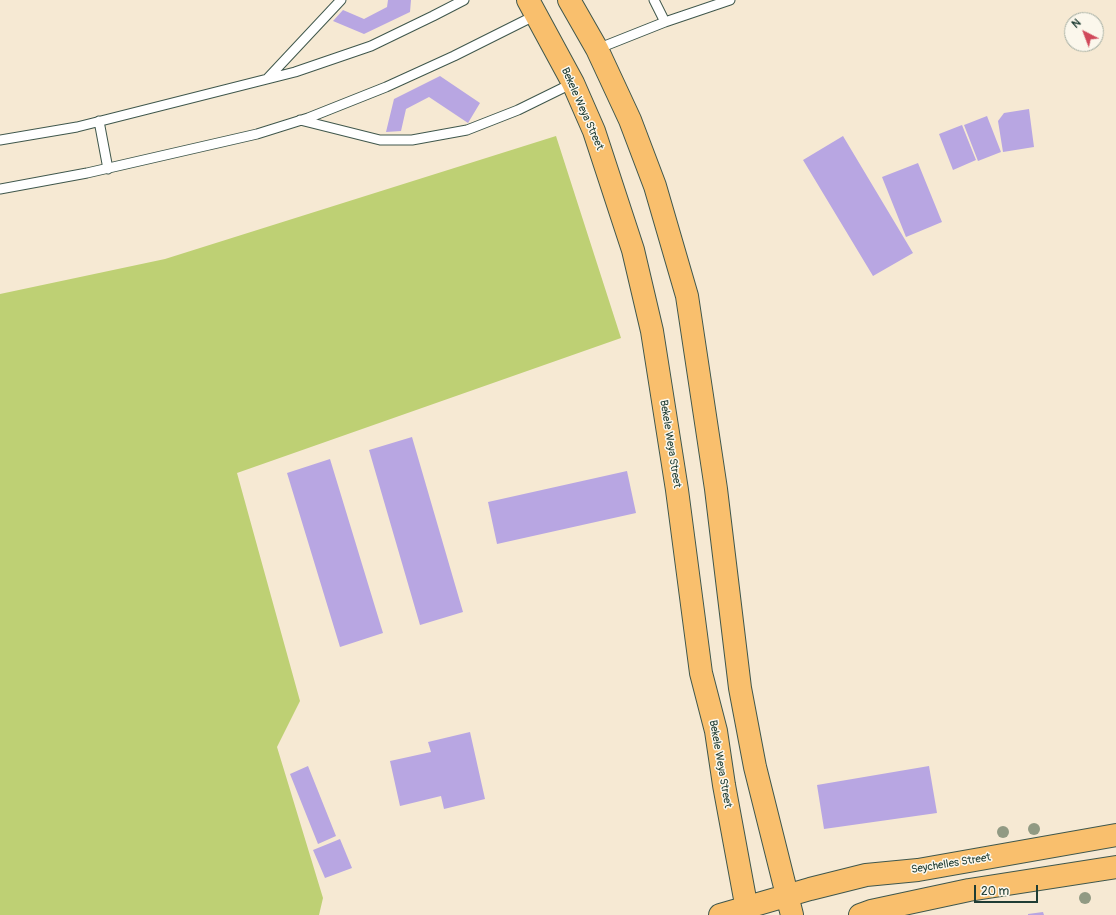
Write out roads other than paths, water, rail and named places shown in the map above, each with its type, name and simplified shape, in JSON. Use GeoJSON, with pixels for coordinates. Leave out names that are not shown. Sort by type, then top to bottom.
{"type":"FeatureCollection","features":[{"type":"Feature","properties":{"kind":"main road"},"geometry":{"type":"LineString","coordinates":[[569,0],[597,48],[630,120],[655,186],[687,296],[716,489],[740,688],[756,767],[789,905]]}},
{"type":"Feature","properties":{"kind":"main road","name":"Bekele Weya Street"},"geometry":{"type":"LineString","coordinates":[[532,7],[573,83],[594,131],[633,250],[652,332],[677,490],[701,673],[716,731],[724,785],[747,911]]}},
{"type":"Feature","properties":{"kind":"main road","name":"Seychelles Street"},"geometry":{"type":"LineString","coordinates":[[720,915],[789,905],[866,875],[918,870],[1116,835]]}},
{"type":"Feature","properties":{"kind":"main road"},"geometry":{"type":"LineString","coordinates":[[860,915],[871,911],[969,890],[1116,867]]}},
{"type":"Feature","properties":{"kind":"lane"},"geometry":{"type":"LineString","coordinates":[[267,80],[341,0]]}},
{"type":"Feature","properties":{"kind":"lane"},"geometry":{"type":"LineString","coordinates":[[0,140],[77,127],[295,72],[371,46],[464,0]]}},
{"type":"Feature","properties":{"kind":"lane"},"geometry":{"type":"LineString","coordinates":[[654,0],[665,22]]}},
{"type":"Feature","properties":{"kind":"lane"},"geometry":{"type":"LineString","coordinates":[[597,48],[729,0]]}},
{"type":"Feature","properties":{"kind":"lane"},"geometry":{"type":"LineString","coordinates":[[0,189],[87,173],[257,134],[300,120],[386,87],[447,60],[532,7]]}},
{"type":"Feature","properties":{"kind":"lane"},"geometry":{"type":"LineString","coordinates":[[300,120],[380,140],[412,140],[467,130],[518,110],[573,83]]}},
{"type":"Feature","properties":{"kind":"lane"},"geometry":{"type":"LineString","coordinates":[[99,121],[108,168]]}}]}
